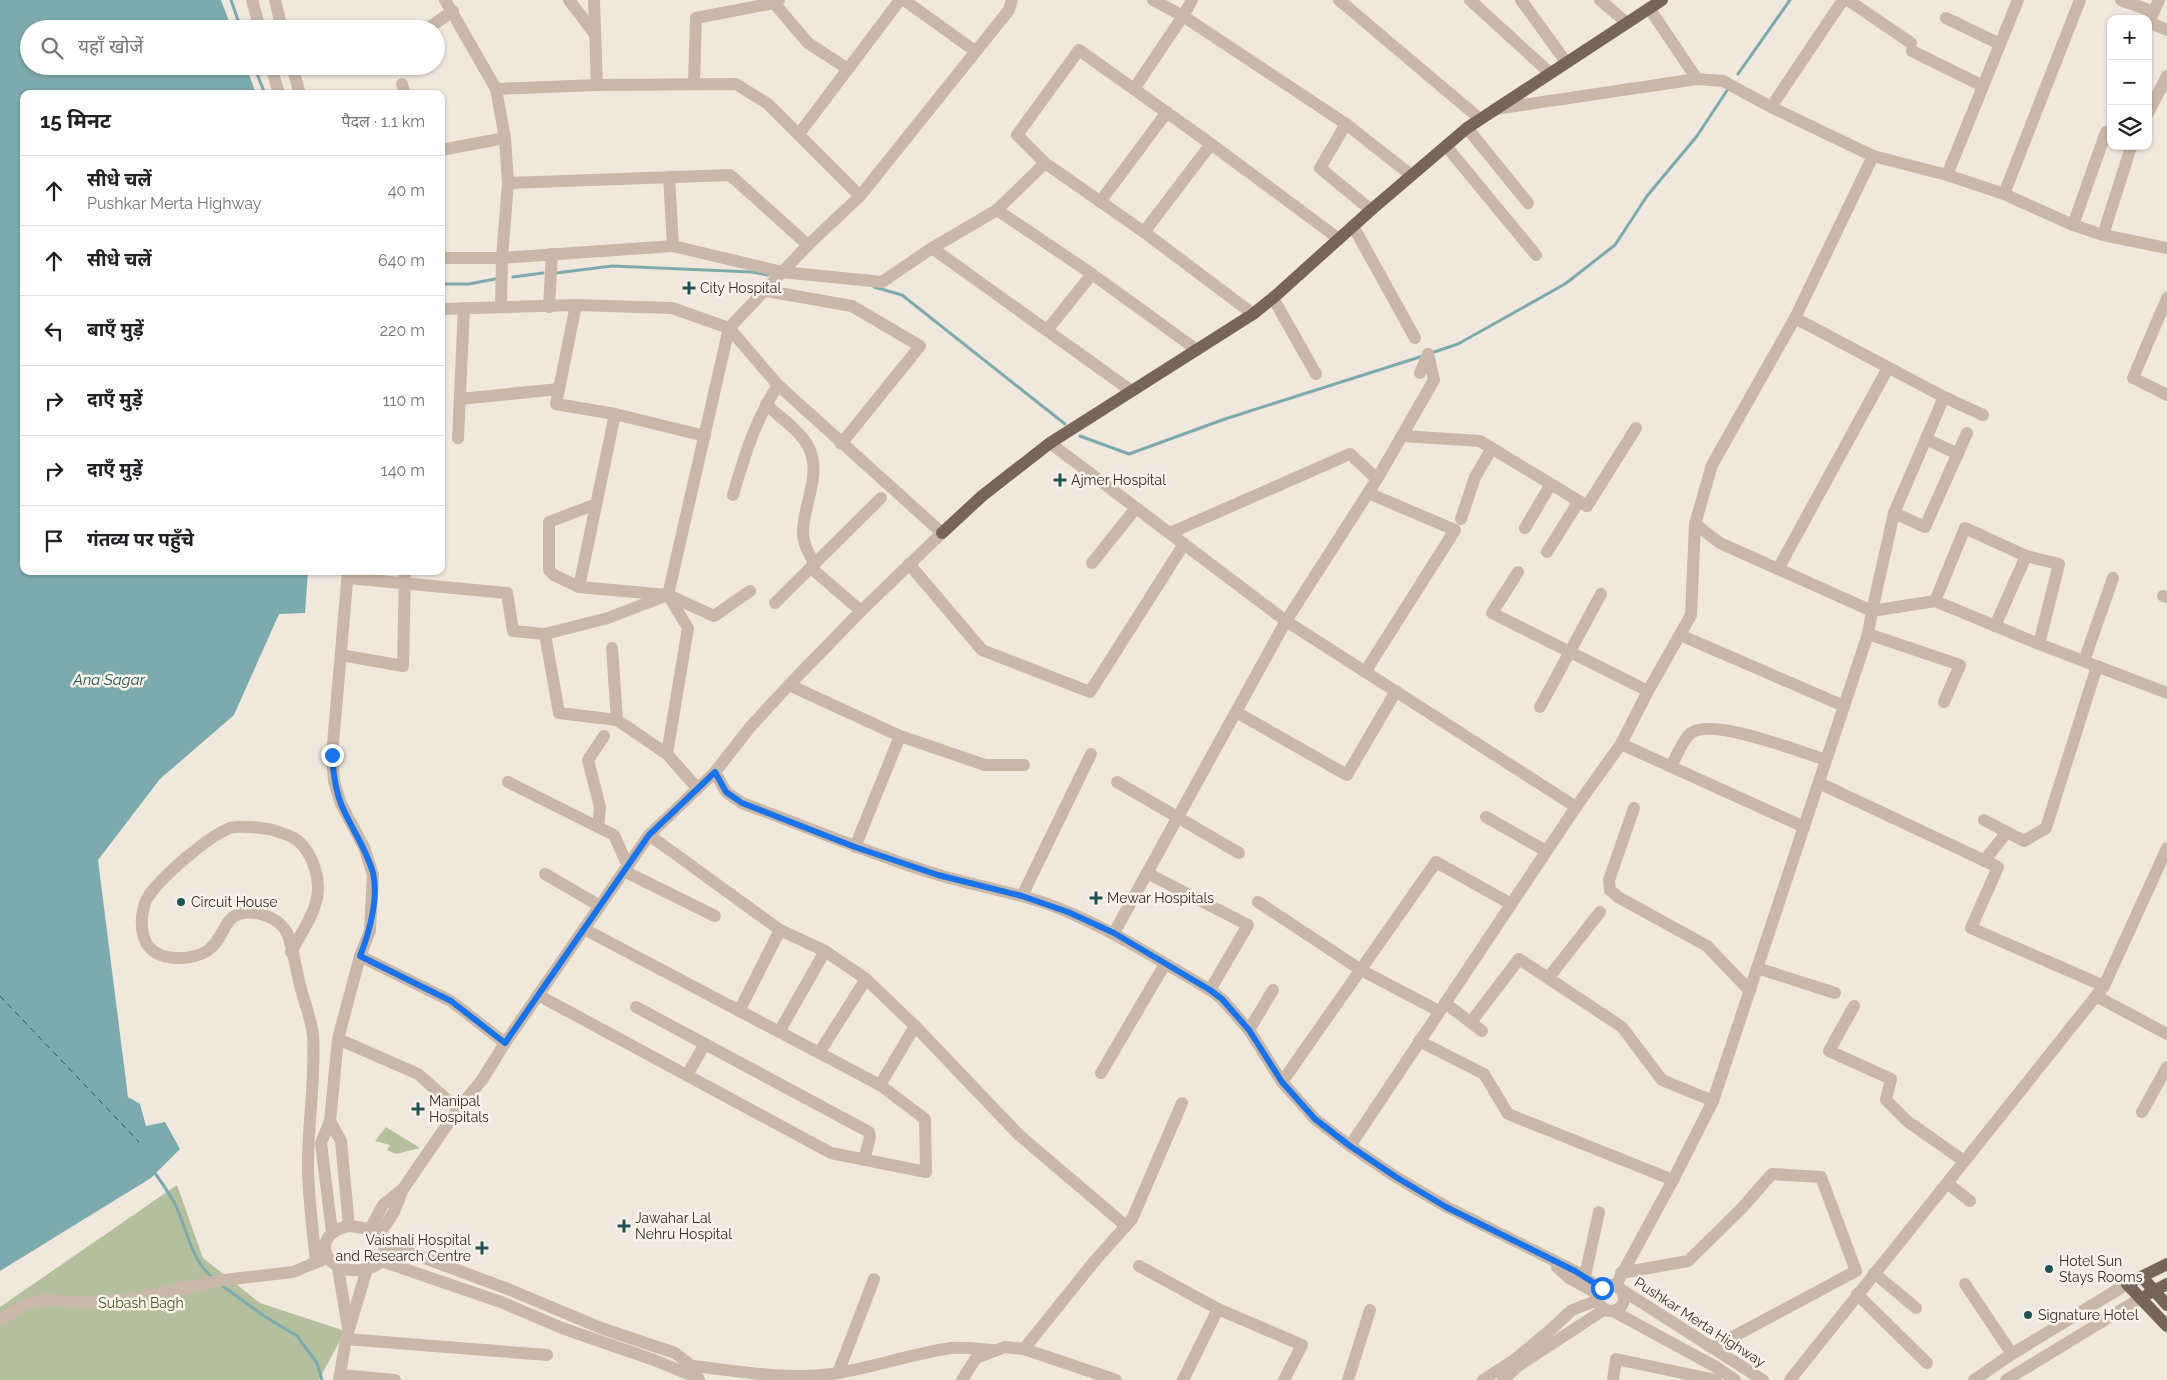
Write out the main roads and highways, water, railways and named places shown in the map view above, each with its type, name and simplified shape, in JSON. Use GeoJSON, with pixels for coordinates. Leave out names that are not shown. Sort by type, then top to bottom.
{"type":"FeatureCollection","features":[{"type":"Feature","properties":{"kind":"main road"},"geometry":{"type":"LineString","coordinates":[[942,533],[982,496],[1054,440],[1130,390],[1253,314],[1274,298],[1371,210],[1467,128],[1662,0]]}},
{"type":"Feature","properties":{"kind":"main road"},"geometry":{"type":"LineString","coordinates":[[2167,1264],[2127,1284],[2139,1299],[2167,1326]]}},
{"type":"Feature","properties":{"kind":"main road"},"geometry":{"type":"LineString","coordinates":[[2142,1277],[2167,1305]]}},
{"type":"Feature","properties":{"kind":"main road"},"geometry":{"type":"LineString","coordinates":[[2139,1299],[2167,1284]]}},
{"type":"Feature","properties":{"kind":"water","name":"Ana Sagar"},"geometry":{"type":"Polygon","coordinates":[[[0,0],[221,0],[229,20],[20,20],[20,75],[249,75],[255,90],[20,90],[20,575],[308,575],[305,613],[279,614],[234,715],[160,779],[98,860],[128,1097],[140,1104],[146,1126],[165,1122],[180,1149],[151,1178],[0,1271],[0,0]]]}},
{"type":"Feature","properties":{"kind":"waterway"},"geometry":{"type":"LineString","coordinates":[[231,0],[238,20]]}},
{"type":"Feature","properties":{"kind":"waterway"},"geometry":{"type":"LineString","coordinates":[[1738,74],[1790,0]]}},
{"type":"Feature","properties":{"kind":"waterway"},"geometry":{"type":"LineString","coordinates":[[258,75],[263,90]]}},
{"type":"Feature","properties":{"kind":"waterway"},"geometry":{"type":"LineString","coordinates":[[1431,353],[1458,344],[1565,284],[1615,245],[1647,196],[1697,136],[1728,89]]}},
{"type":"Feature","properties":{"kind":"waterway"},"geometry":{"type":"LineString","coordinates":[[556,273],[612,266],[752,272],[768,275]]}},
{"type":"Feature","properties":{"kind":"waterway"},"geometry":{"type":"LineString","coordinates":[[513,277],[543,273]]}},
{"type":"Feature","properties":{"kind":"waterway"},"geometry":{"type":"LineString","coordinates":[[445,284],[469,284],[495,279]]}},
{"type":"Feature","properties":{"kind":"waterway"},"geometry":{"type":"LineString","coordinates":[[874,287],[902,295],[1065,424]]}},
{"type":"Feature","properties":{"kind":"waterway"},"geometry":{"type":"LineString","coordinates":[[1080,436],[1129,454],[1225,419],[1423,356]]}},
{"type":"Feature","properties":{"kind":"waterway"},"geometry":{"type":"LineString","coordinates":[[154,1172],[175,1203],[195,1254],[205,1271],[212,1277]]}},
{"type":"Feature","properties":{"kind":"waterway"},"geometry":{"type":"LineString","coordinates":[[220,1284],[264,1316],[297,1336],[317,1363],[322,1380]]}},
{"type":"Feature","properties":{"kind":"place","name":"City Hospital"},"geometry":{"type":"Point","coordinates":[689,288]}},
{"type":"Feature","properties":{"kind":"place","name":"Ajmer Hospital"},"geometry":{"type":"Point","coordinates":[1060,480]}},
{"type":"Feature","properties":{"kind":"place","name":"Mewar Hospitals"},"geometry":{"type":"Point","coordinates":[1096,898]}},
{"type":"Feature","properties":{"kind":"place","name":"Circuit House"},"geometry":{"type":"Point","coordinates":[181,902]}},
{"type":"Feature","properties":{"kind":"place","name":"Manipal Hospitals"},"geometry":{"type":"Point","coordinates":[418,1109]}},
{"type":"Feature","properties":{"kind":"place","name":"Jawahar Lal Nehru Hospital"},"geometry":{"type":"Point","coordinates":[624,1226]}},
{"type":"Feature","properties":{"kind":"place","name":"Vaishali Hospital and Research Centre"},"geometry":{"type":"Point","coordinates":[482,1248]}},
{"type":"Feature","properties":{"kind":"place","name":"Hotel Sun Stays Rooms"},"geometry":{"type":"Point","coordinates":[2049,1269]}},
{"type":"Feature","properties":{"kind":"place","name":"Signature Hotel"},"geometry":{"type":"Point","coordinates":[2028,1315]}},
{"type":"Feature","properties":{"kind":"park label","name":"Subash Bagh"},"geometry":{"type":"Point","coordinates":[141,1303]}}]}
